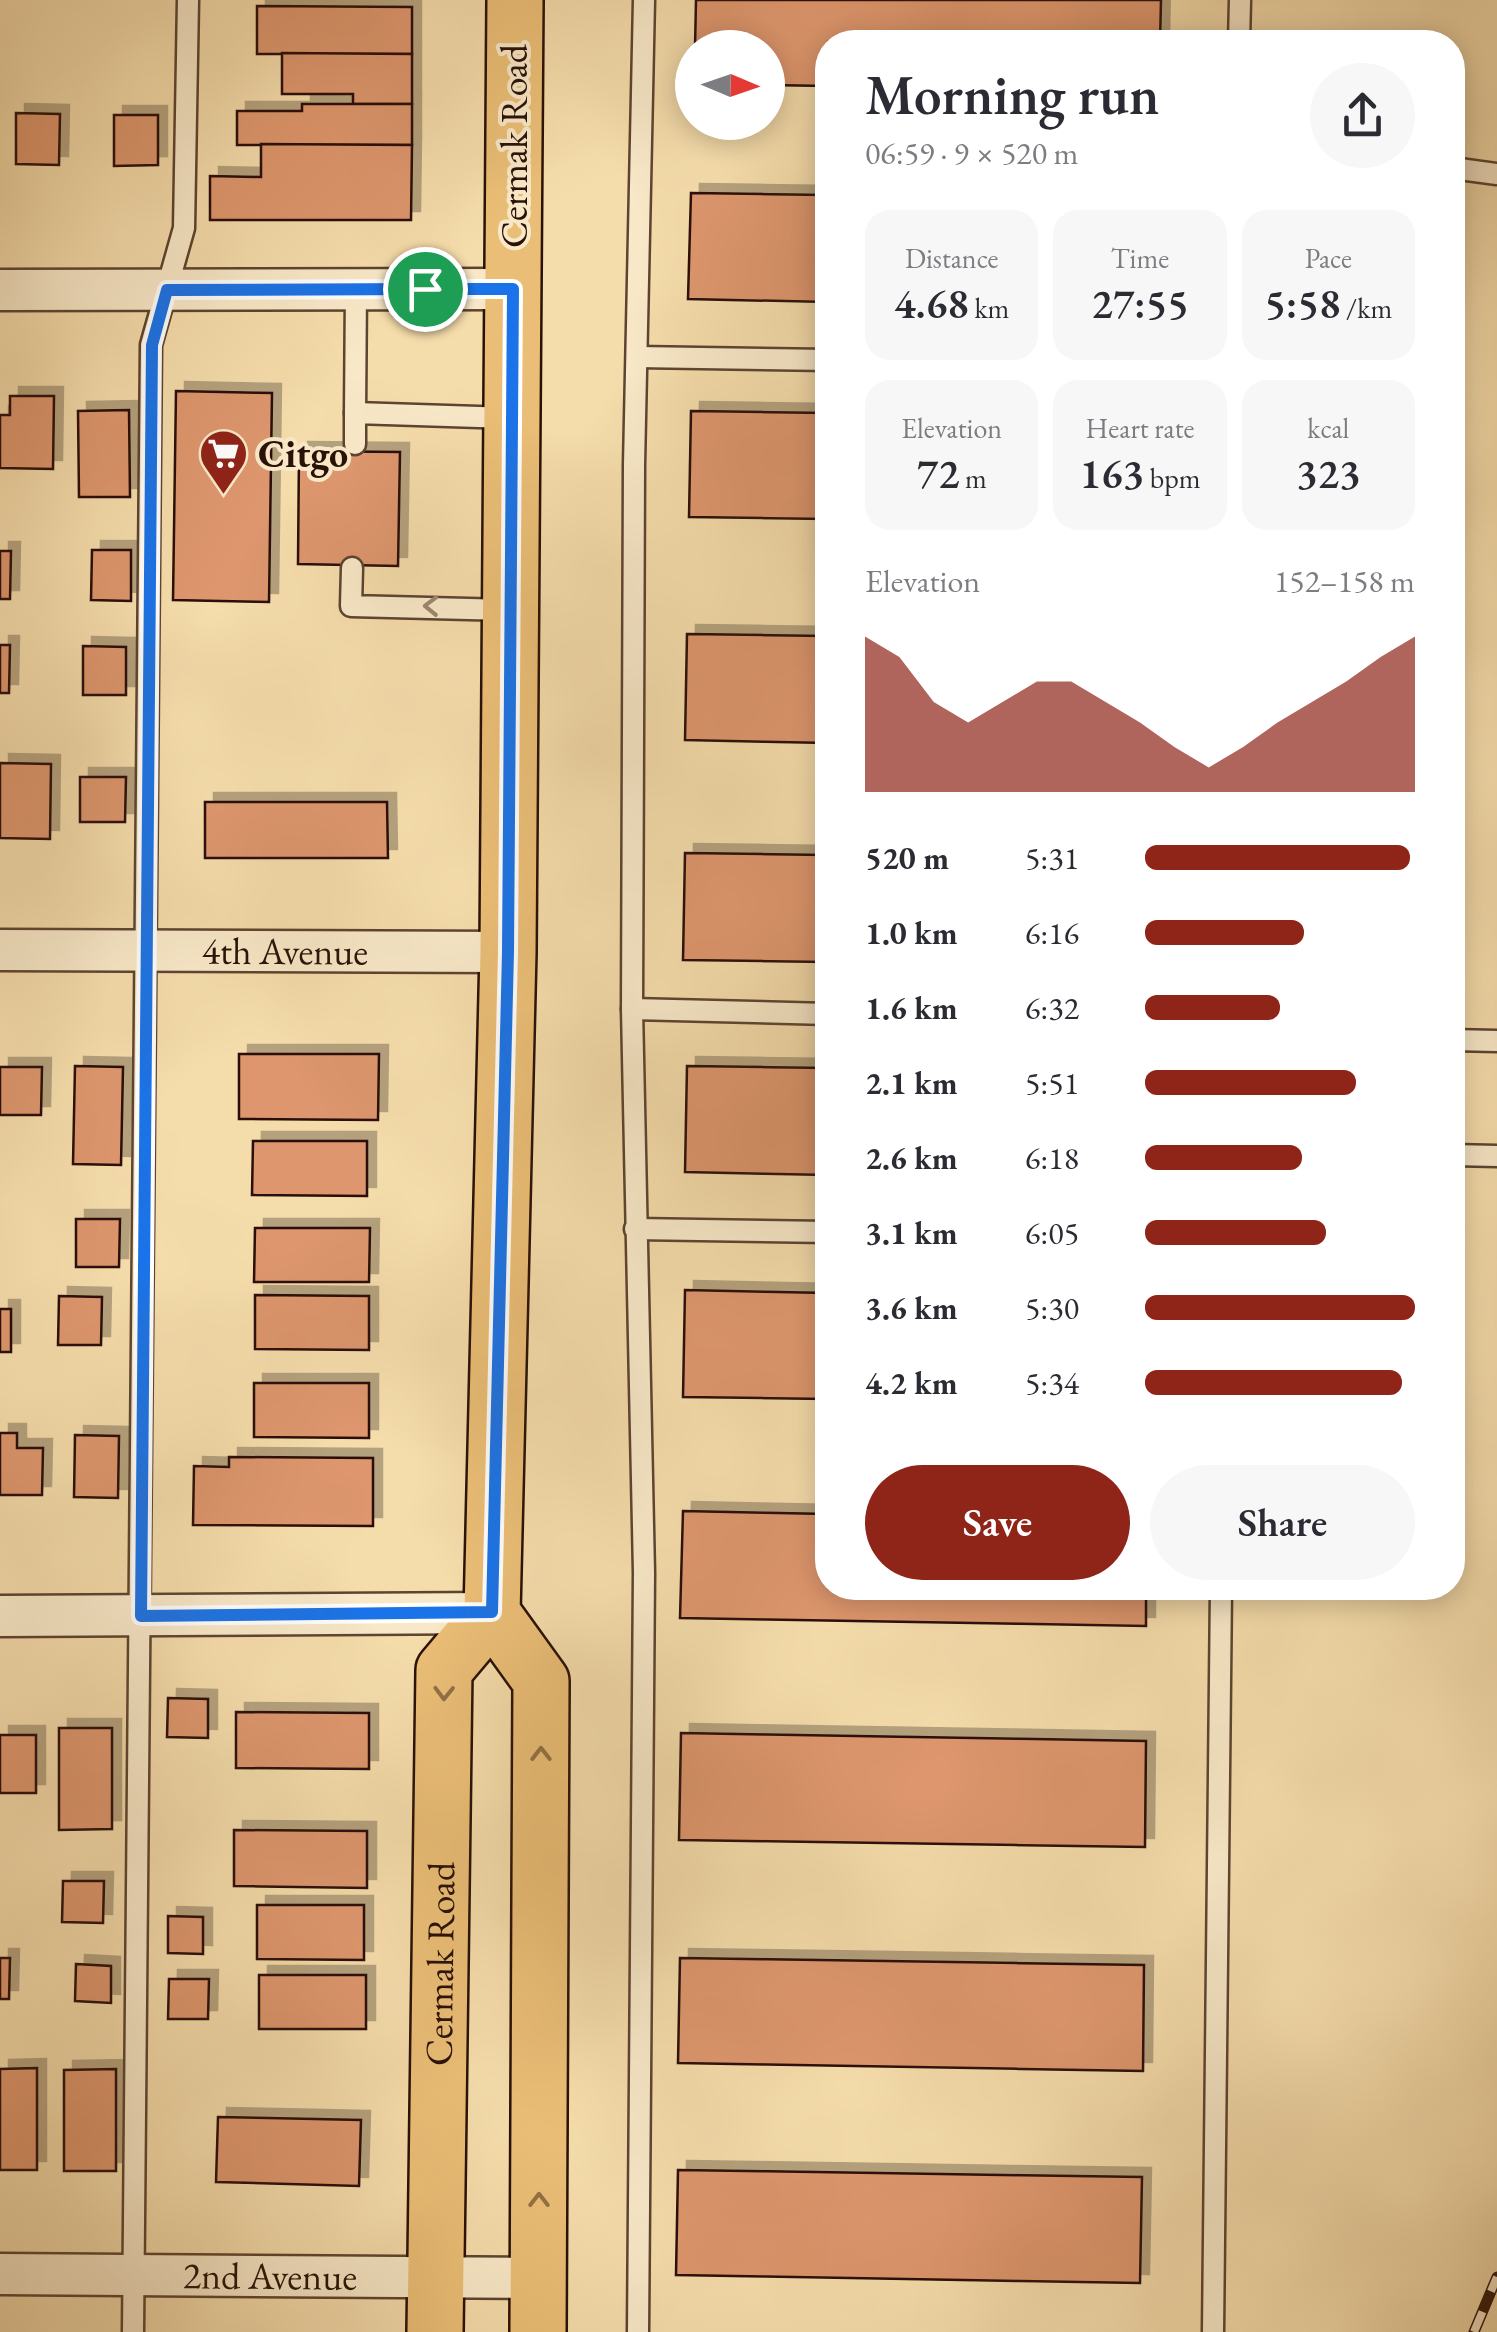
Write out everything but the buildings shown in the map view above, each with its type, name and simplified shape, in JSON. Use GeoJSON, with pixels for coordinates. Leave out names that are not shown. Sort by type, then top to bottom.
{"type":"FeatureCollection","features":[{"type":"Feature","properties":{"kind":"main road","name":"Cermak Road"},"geometry":{"type":"LineString","coordinates":[[435,2332],[444,1670],[492,1612],[508,952],[515,0]]}},
{"type":"Feature","properties":{"kind":"main road"},"geometry":{"type":"LineString","coordinates":[[492,1612],[541,1681],[538,2332]]}},
{"type":"Feature","properties":{"kind":"street"},"geometry":{"type":"LineString","coordinates":[[0,290],[513,289]]}},
{"type":"Feature","properties":{"kind":"street","name":"4th Avenue"},"geometry":{"type":"LineString","coordinates":[[0,950],[508,952]]}},
{"type":"Feature","properties":{"kind":"street"},"geometry":{"type":"LineString","coordinates":[[0,1616],[492,1612]]}},
{"type":"Feature","properties":{"kind":"street","name":"2nd Avenue"},"geometry":{"type":"LineString","coordinates":[[0,2274],[538,2278]]}},
{"type":"Feature","properties":{"kind":"lane"},"geometry":{"type":"LineString","coordinates":[[133,2332],[152,345],[184,228],[188,0]]}},
{"type":"Feature","properties":{"kind":"lane"},"geometry":{"type":"LineString","coordinates":[[638,2332],[644,1573],[632,1010],[644,0]]}},
{"type":"Feature","properties":{"kind":"lane"},"geometry":{"type":"LineString","coordinates":[[1240,0],[1240,30]]}},
{"type":"Feature","properties":{"kind":"lane"},"geometry":{"type":"LineString","coordinates":[[1465,170],[1497,174]]}},
{"type":"Feature","properties":{"kind":"lane"},"geometry":{"type":"LineString","coordinates":[[354,444],[356,290]]}},
{"type":"Feature","properties":{"kind":"lane"},"geometry":{"type":"LineString","coordinates":[[637,357],[815,360]]}},
{"type":"Feature","properties":{"kind":"lane"},"geometry":{"type":"LineString","coordinates":[[355,413],[512,418]]}},
{"type":"Feature","properties":{"kind":"lane"},"geometry":{"type":"LineString","coordinates":[[352,568],[351,606],[510,610]]}},
{"type":"Feature","properties":{"kind":"lane"},"geometry":{"type":"LineString","coordinates":[[632,1010],[815,1014]]}},
{"type":"Feature","properties":{"kind":"lane"},"geometry":{"type":"LineString","coordinates":[[1465,1040],[1497,1041]]}},
{"type":"Feature","properties":{"kind":"lane"},"geometry":{"type":"LineString","coordinates":[[1465,1156],[1497,1156]]}},
{"type":"Feature","properties":{"kind":"lane"},"geometry":{"type":"LineString","coordinates":[[635,1229],[815,1232]]}},
{"type":"Feature","properties":{"kind":"lane"},"geometry":{"type":"LineString","coordinates":[[1213,2332],[1222,1600]]}},
{"type":"Feature","properties":{"kind":"railway"},"geometry":{"type":"LineString","coordinates":[[1474,2332],[1497,2277]]}},
{"type":"Feature","properties":{"kind":"place","name":"Citgo"},"geometry":{"type":"Point","coordinates":[223,496]}},
{"type":"Feature","properties":{"kind":"route"},"geometry":{"type":"LineString","coordinates":[[425,289],[513,289],[508,952],[492,1612],[141,1616],[152,345],[167,290],[425,289]]}}]}
